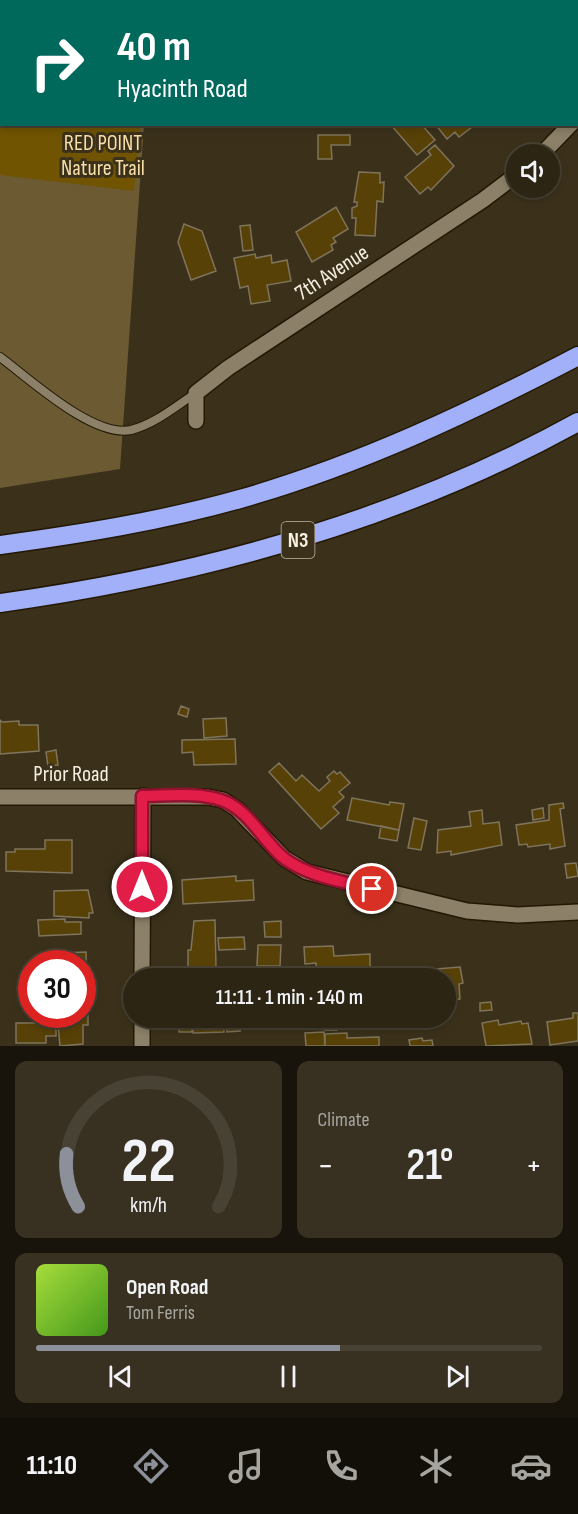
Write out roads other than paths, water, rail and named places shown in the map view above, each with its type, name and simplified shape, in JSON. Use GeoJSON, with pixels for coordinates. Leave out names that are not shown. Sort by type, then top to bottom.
{"type":"FeatureCollection","features":[{"type":"Feature","properties":{"kind":"highway"},"geometry":{"type":"LineString","coordinates":[[0,544],[85,533],[240,499],[360,459],[435,428],[578,356]]}},
{"type":"Feature","properties":{"kind":"highway","name":"N3"},"geometry":{"type":"LineString","coordinates":[[0,603],[96,590],[174,574],[253,554],[321,533],[468,476],[578,422]]}},
{"type":"Feature","properties":{"kind":"street"},"geometry":{"type":"LineString","coordinates":[[552,144],[569,126]]}},
{"type":"Feature","properties":{"kind":"street","name":"7th Avenue"},"geometry":{"type":"LineString","coordinates":[[196,393],[228,368],[506,183]]}},
{"type":"Feature","properties":{"kind":"street"},"geometry":{"type":"LineString","coordinates":[[196,393],[196,421]]}},
{"type":"Feature","properties":{"kind":"street"},"geometry":{"type":"LineString","coordinates":[[142,796],[142,968]]}},
{"type":"Feature","properties":{"kind":"street","name":"Prior Road"},"geometry":{"type":"LineString","coordinates":[[0,797],[208,797],[223,800],[237,809],[284,858],[307,872],[467,911],[518,915],[578,912]]}},
{"type":"Feature","properties":{"kind":"street"},"geometry":{"type":"LineString","coordinates":[[142,1028],[142,1046]]}},
{"type":"Feature","properties":{"kind":"lane"},"geometry":{"type":"LineString","coordinates":[[0,357],[86,420],[108,429],[120,431],[145,425],[196,393]]}},
{"type":"Feature","properties":{"kind":"park label","name":"RED POINT Nature Trail"},"geometry":{"type":"Point","coordinates":[103,156]}}]}
